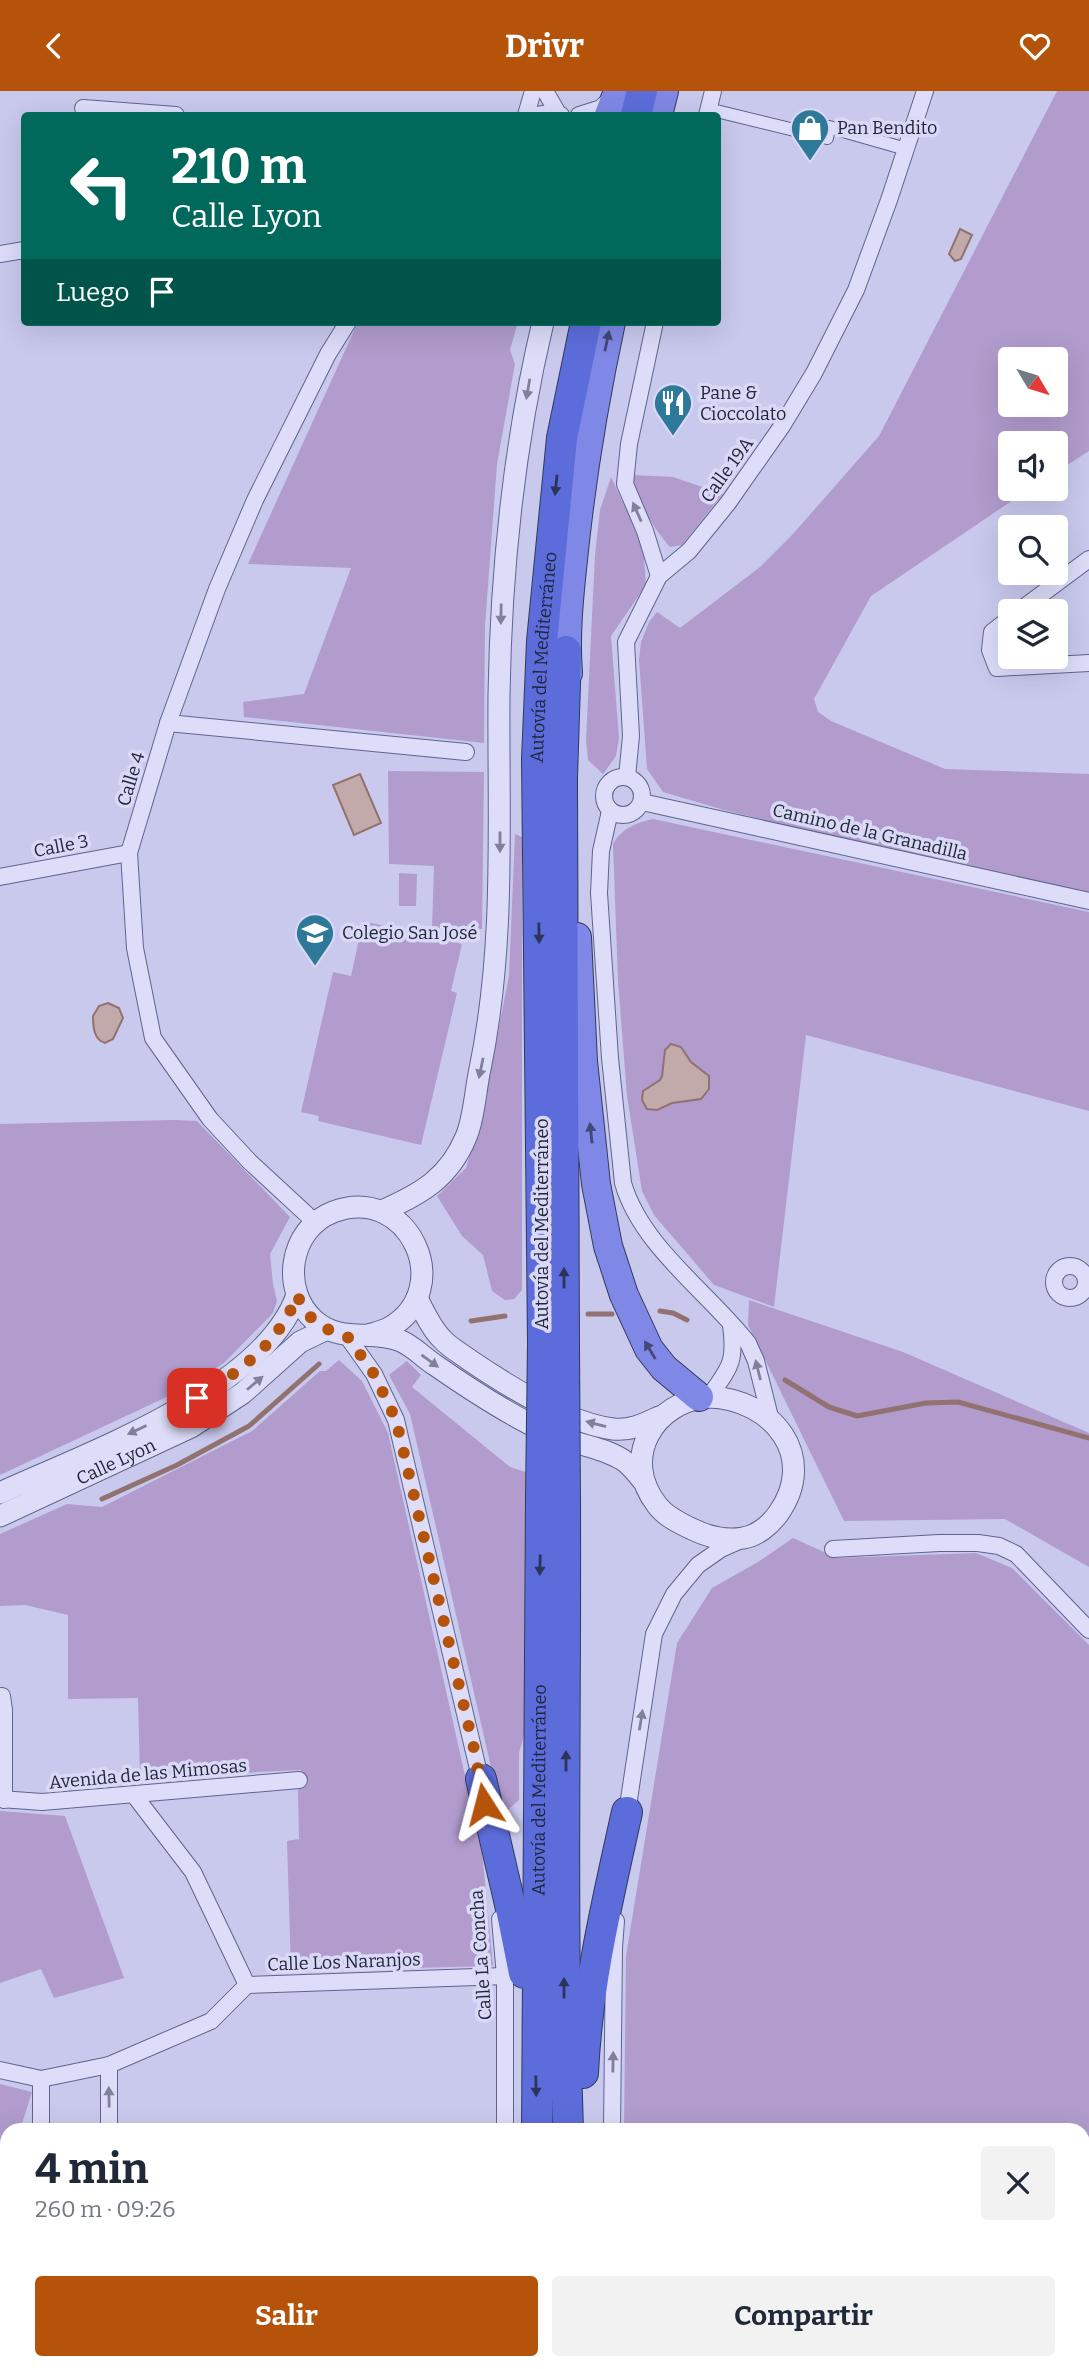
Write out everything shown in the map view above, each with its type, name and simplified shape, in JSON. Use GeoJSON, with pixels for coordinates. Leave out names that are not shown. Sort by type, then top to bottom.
{"type":"FeatureCollection","features":[{"type":"Feature","properties":{"kind":"highway"},"geometry":{"type":"LineString","coordinates":[[610,112],[617,91]]}},
{"type":"Feature","properties":{"kind":"highway"},"geometry":{"type":"LineString","coordinates":[[637,112],[642,91]]}},
{"type":"Feature","properties":{"kind":"highway"},"geometry":{"type":"LineString","coordinates":[[659,112],[664,91]]}},
{"type":"Feature","properties":{"kind":"highway","name":"Autovía del Mediterráneo"},"geometry":{"type":"LineString","coordinates":[[553,1345],[537,746],[543,627],[562,438],[585,326]]}},
{"type":"Feature","properties":{"kind":"highway","name":"Autovía del Mediterráneo"},"geometry":{"type":"LineString","coordinates":[[537,2123],[536,2036],[553,1499],[553,1345],[566,651],[576,532],[590,431],[610,326]]}},
{"type":"Feature","properties":{"kind":"highway"},"geometry":{"type":"LineString","coordinates":[[566,651],[576,761],[579,1009],[596,1184],[608,1246],[620,1283],[649,1349],[663,1368],[704,1397]]}},
{"type":"Feature","properties":{"kind":"highway","name":"Autovía del Mediterráneo"},"geometry":{"type":"LineString","coordinates":[[553,1499],[566,1697],[564,1994],[568,2123]]}},
{"type":"Feature","properties":{"kind":"highway"},"geometry":{"type":"LineString","coordinates":[[481,1779],[512,1913],[536,2036]]}},
{"type":"Feature","properties":{"kind":"highway"},"geometry":{"type":"LineString","coordinates":[[583,2123],[583,2064],[588,2012],[599,1944],[627,1812]]}},
{"type":"Feature","properties":{"kind":"street"},"geometry":{"type":"LineString","coordinates":[[527,112],[533,91]]}},
{"type":"Feature","properties":{"kind":"street"},"geometry":{"type":"LineString","coordinates":[[545,91],[558,112]]}},
{"type":"Feature","properties":{"kind":"street"},"geometry":{"type":"LineString","coordinates":[[587,112],[601,107],[617,91]]}},
{"type":"Feature","properties":{"kind":"street"},"geometry":{"type":"LineString","coordinates":[[708,112],[713,91]]}},
{"type":"Feature","properties":{"kind":"street","name":"Calle 19A"},"geometry":{"type":"LineString","coordinates":[[659,576],[689,551],[728,503],[782,426],[814,373],[856,290],[925,91]]}},
{"type":"Feature","properties":{"kind":"street"},"geometry":{"type":"LineString","coordinates":[[83,108],[136,112]]}},
{"type":"Feature","properties":{"kind":"street"},"geometry":{"type":"LineString","coordinates":[[721,115],[827,138],[830,127],[906,149]]}},
{"type":"Feature","properties":{"kind":"street"},"geometry":{"type":"LineString","coordinates":[[0,254],[21,250]]}},
{"type":"Feature","properties":{"kind":"street","name":"Calle 4"},"geometry":{"type":"LineString","coordinates":[[315,1222],[249,1161],[209,1119],[153,1038],[135,949],[129,853],[168,723],[217,589],[255,499],[328,354],[346,326]]}},
{"type":"Feature","properties":{"kind":"street"},"geometry":{"type":"LineString","coordinates":[[382,1211],[413,1198],[435,1183],[453,1161],[467,1135],[484,1055],[495,979],[500,904],[499,694],[502,582],[514,469],[541,326]]}},
{"type":"Feature","properties":{"kind":"street"},"geometry":{"type":"LineString","coordinates":[[627,777],[631,736],[626,642],[659,576],[645,531],[625,484],[629,444],[654,326]]}},
{"type":"Feature","properties":{"kind":"street"},"geometry":{"type":"LineString","coordinates":[[1035,599],[1089,559]]}},
{"type":"Feature","properties":{"kind":"street"},"geometry":{"type":"LineString","coordinates":[[998,627],[992,632],[990,650],[998,668]]}},
{"type":"Feature","properties":{"kind":"street"},"geometry":{"type":"LineString","coordinates":[[1068,664],[1089,663]]}},
{"type":"Feature","properties":{"kind":"street"},"geometry":{"type":"LineString","coordinates":[[168,723],[466,752]]}},
{"type":"Feature","properties":{"kind":"street"},"geometry":{"type":"LineString","coordinates":[[627,777],[638,783],[642,789],[642,802],[628,815],[622,816],[610,811],[604,800],[606,787],[615,779],[627,777]]}},
{"type":"Feature","properties":{"kind":"street","name":"Camino de la Granadilla"},"geometry":{"type":"LineString","coordinates":[[642,802],[1089,901]]}},
{"type":"Feature","properties":{"kind":"street"},"geometry":{"type":"LineString","coordinates":[[610,811],[601,851],[599,893],[610,1058],[623,1183],[628,1201],[638,1218],[748,1343],[771,1422]]}},
{"type":"Feature","properties":{"kind":"street","name":"Calle 3"},"geometry":{"type":"LineString","coordinates":[[0,877],[129,853]]}},
{"type":"Feature","properties":{"kind":"street"},"geometry":{"type":"LineString","coordinates":[[369,1335],[389,1328],[405,1315],[417,1298],[422,1278],[421,1257],[413,1238],[400,1222],[382,1211],[347,1207],[315,1222],[302,1237],[295,1256],[293,1276],[297,1295],[314,1321],[337,1333],[391,1337],[405,1342],[433,1364],[513,1415],[550,1434],[621,1459],[645,1483]]}},
{"type":"Feature","properties":{"kind":"street","name":"Calle Lyon"},"geometry":{"type":"LineString","coordinates":[[0,1493],[143,1427],[219,1385],[271,1341],[291,1313],[297,1295]]}},
{"type":"Feature","properties":{"kind":"street"},"geometry":{"type":"LineString","coordinates":[[417,1298],[435,1330],[452,1347],[522,1392],[590,1423],[615,1429],[636,1428],[661,1416],[681,1402],[704,1397],[742,1402],[763,1414],[780,1430],[791,1451],[794,1473],[792,1485],[788,1498],[774,1520],[755,1534],[721,1549],[698,1565],[674,1594],[654,1635],[627,1812],[614,1948],[612,2123]]}},
{"type":"Feature","properties":{"kind":"street"},"geometry":{"type":"LineString","coordinates":[[704,1397],[727,1372],[733,1360],[731,1325]]}},
{"type":"Feature","properties":{"kind":"street","name":"Calle Lyon"},"geometry":{"type":"LineString","coordinates":[[0,1515],[191,1427],[243,1393],[300,1342],[337,1333]]}},
{"type":"Feature","properties":{"kind":"street","name":"Calle La Concha"},"geometry":{"type":"LineString","coordinates":[[337,1333],[374,1374],[396,1420],[481,1779],[505,1976],[505,2123]]}},
{"type":"Feature","properties":{"kind":"street"},"geometry":{"type":"LineString","coordinates":[[661,1416],[648,1434],[644,1445],[642,1472],[655,1503],[664,1513],[704,1535],[722,1539],[744,1538]]}},
{"type":"Feature","properties":{"kind":"street"},"geometry":{"type":"LineString","coordinates":[[833,1549],[939,1543],[999,1546],[1016,1554],[1089,1630]]}},
{"type":"Feature","properties":{"kind":"street"},"geometry":{"type":"LineString","coordinates":[[2,1696],[2,1800]]}},
{"type":"Feature","properties":{"kind":"street","name":"Avenida de las Mimosas"},"geometry":{"type":"LineString","coordinates":[[2,1800],[42,1802],[299,1780]]}},
{"type":"Feature","properties":{"kind":"street"},"geometry":{"type":"LineString","coordinates":[[134,1795],[193,1872],[247,1985]]}},
{"type":"Feature","properties":{"kind":"street","name":"Calle Los Naranjos"},"geometry":{"type":"LineString","coordinates":[[0,2070],[41,2078],[108,2065],[211,2021],[247,1985],[505,1976]]}},
{"type":"Feature","properties":{"kind":"street"},"geometry":{"type":"LineString","coordinates":[[108,2065],[109,2123]]}},
{"type":"Feature","properties":{"kind":"street"},"geometry":{"type":"LineString","coordinates":[[41,2078],[41,2123]]}},
{"type":"Feature","properties":{"kind":"shaded area"},"geometry":{"type":"Polygon","coordinates":[[[1057,91],[1089,91],[1089,451],[1068,465],[1068,431],[998,431],[998,501],[1012,501],[871,596],[814,699],[818,712],[831,721],[945,769],[1089,774],[1089,894],[890,850],[724,810],[663,792],[647,769],[639,660],[641,642],[649,622],[657,612],[680,628],[760,567],[792,535],[879,436],[1057,91]]]}},
{"type":"Feature","properties":{"kind":"shaded area"},"geometry":{"type":"Polygon","coordinates":[[[960,229],[972,235],[961,259],[955,261],[949,254],[960,229]]]}},
{"type":"Feature","properties":{"kind":"shaded area"},"geometry":{"type":"Polygon","coordinates":[[[356,326],[517,326],[510,350],[515,364],[497,464],[485,626],[484,743],[244,717],[243,702],[304,694],[351,568],[248,564],[356,326]]]}},
{"type":"Feature","properties":{"kind":"shaded area"},"geometry":{"type":"Polygon","coordinates":[[[634,475],[673,477],[723,494],[682,545],[670,547],[658,533],[641,503],[634,475]]]}},
{"type":"Feature","properties":{"kind":"shaded area"},"geometry":{"type":"Polygon","coordinates":[[[611,477],[643,545],[646,585],[611,636],[619,738],[616,756],[603,774],[588,760],[586,740],[595,555],[600,510],[611,477]]]}},
{"type":"Feature","properties":{"kind":"shaded area"},"geometry":{"type":"Polygon","coordinates":[[[388,771],[484,772],[482,929],[432,928],[434,866],[389,864],[388,771]]]}},
{"type":"Feature","properties":{"kind":"shaded area"},"geometry":{"type":"Polygon","coordinates":[[[360,774],[381,823],[354,835],[333,785],[360,774]]]}},
{"type":"Feature","properties":{"kind":"shaded area"},"geometry":{"type":"Polygon","coordinates":[[[653,819],[1089,912],[1089,1111],[806,1035],[774,1307],[714,1285],[654,1215],[642,1191],[627,1096],[618,981],[613,844],[630,827],[653,819]]]}},
{"type":"Feature","properties":{"kind":"shaded area"},"geometry":{"type":"Polygon","coordinates":[[[515,834],[522,837],[522,1290],[514,1299],[505,1300],[492,1291],[483,1255],[462,1236],[437,1196],[466,1168],[482,1112],[509,976],[515,834]]]}},
{"type":"Feature","properties":{"kind":"shaded area"},"geometry":{"type":"Polygon","coordinates":[[[399,873],[417,874],[416,906],[399,906],[399,873]]]}},
{"type":"Feature","properties":{"kind":"shaded area"},"geometry":{"type":"Polygon","coordinates":[[[363,921],[462,944],[451,991],[457,993],[421,1145],[318,1121],[319,1116],[301,1112],[333,972],[351,976],[363,921]]]}},
{"type":"Feature","properties":{"kind":"shaded area"},"geometry":{"type":"Polygon","coordinates":[[[108,1003],[119,1008],[123,1018],[113,1039],[105,1043],[96,1036],[93,1016],[99,1006],[108,1003]]]}},
{"type":"Feature","properties":{"kind":"shaded area"},"geometry":{"type":"Polygon","coordinates":[[[671,1044],[681,1047],[691,1062],[709,1076],[709,1089],[701,1099],[672,1103],[657,1110],[647,1109],[642,1100],[643,1091],[660,1080],[665,1050],[671,1044]]]}},
{"type":"Feature","properties":{"kind":"shaded area"},"geometry":{"type":"Polygon","coordinates":[[[197,1121],[290,1217],[270,1254],[277,1301],[273,1313],[224,1363],[173,1394],[0,1475],[0,1124],[197,1121]]]}},
{"type":"Feature","properties":{"kind":"shaded area"},"geometry":{"type":"Polygon","coordinates":[[[749,1300],[903,1352],[1089,1433],[1089,1567],[1005,1519],[844,1521],[748,1325],[749,1300]]]}},
{"type":"Feature","properties":{"kind":"shaded area"},"geometry":{"type":"Polygon","coordinates":[[[339,1360],[362,1381],[388,1433],[482,1851],[493,1966],[291,1971],[287,1841],[299,1839],[298,1791],[301,1770],[140,1778],[138,1698],[68,1699],[68,1615],[25,1605],[0,1606],[0,1534],[67,1504],[102,1507],[252,1431],[320,1371],[326,1371],[339,1360]]]}},
{"type":"Feature","properties":{"kind":"shaded area"},"geometry":{"type":"Polygon","coordinates":[[[407,1361],[421,1375],[412,1387],[510,1467],[526,1472],[525,1732],[519,1753],[519,1800],[502,1815],[410,1414],[389,1375],[407,1361]]]}},
{"type":"Feature","properties":{"kind":"shaded area"},"geometry":{"type":"Polygon","coordinates":[[[793,1538],[837,1558],[976,1553],[1012,1568],[1089,1645],[1089,2123],[624,2123],[626,1956],[677,1643],[712,1588],[793,1538]]]}},
{"type":"Feature","properties":{"kind":"shaded area"},"geometry":{"type":"Polygon","coordinates":[[[0,1811],[65,1816],[124,1978],[54,1998],[41,1969],[0,1983],[0,1811]]]}},
{"type":"Feature","properties":{"kind":"shaded area"},"geometry":{"type":"Polygon","coordinates":[[[0,2084],[32,2092],[22,2123],[0,2123],[0,2084]]]}},
{"type":"Feature","properties":{"kind":"waterway"},"geometry":{"type":"LineString","coordinates":[[660,1311],[673,1313],[687,1320]]}},
{"type":"Feature","properties":{"kind":"waterway"},"geometry":{"type":"LineString","coordinates":[[588,1314],[612,1314]]}},
{"type":"Feature","properties":{"kind":"waterway"},"geometry":{"type":"LineString","coordinates":[[471,1321],[505,1316]]}},
{"type":"Feature","properties":{"kind":"waterway"},"geometry":{"type":"LineString","coordinates":[[102,1499],[177,1465],[249,1426],[319,1364]]}},
{"type":"Feature","properties":{"kind":"waterway"},"geometry":{"type":"LineString","coordinates":[[785,1380],[829,1407],[857,1416],[926,1403],[958,1402],[1089,1438]]}},
{"type":"Feature","properties":{"kind":"place","name":"Pan Bendito"},"geometry":{"type":"Point","coordinates":[810,162]}},
{"type":"Feature","properties":{"kind":"place","name":"Pane & Cioccolato"},"geometry":{"type":"Point","coordinates":[673,437]}},
{"type":"Feature","properties":{"kind":"place","name":"Colegio San José"},"geometry":{"type":"Point","coordinates":[315,967]}},
{"type":"Feature","properties":{"kind":"route"},"geometry":{"type":"LineString","coordinates":[[197,1398],[219,1385],[271,1341],[291,1313],[297,1295],[314,1321],[347,1336],[374,1374],[396,1420],[481,1779],[484,1804]]}}]}
